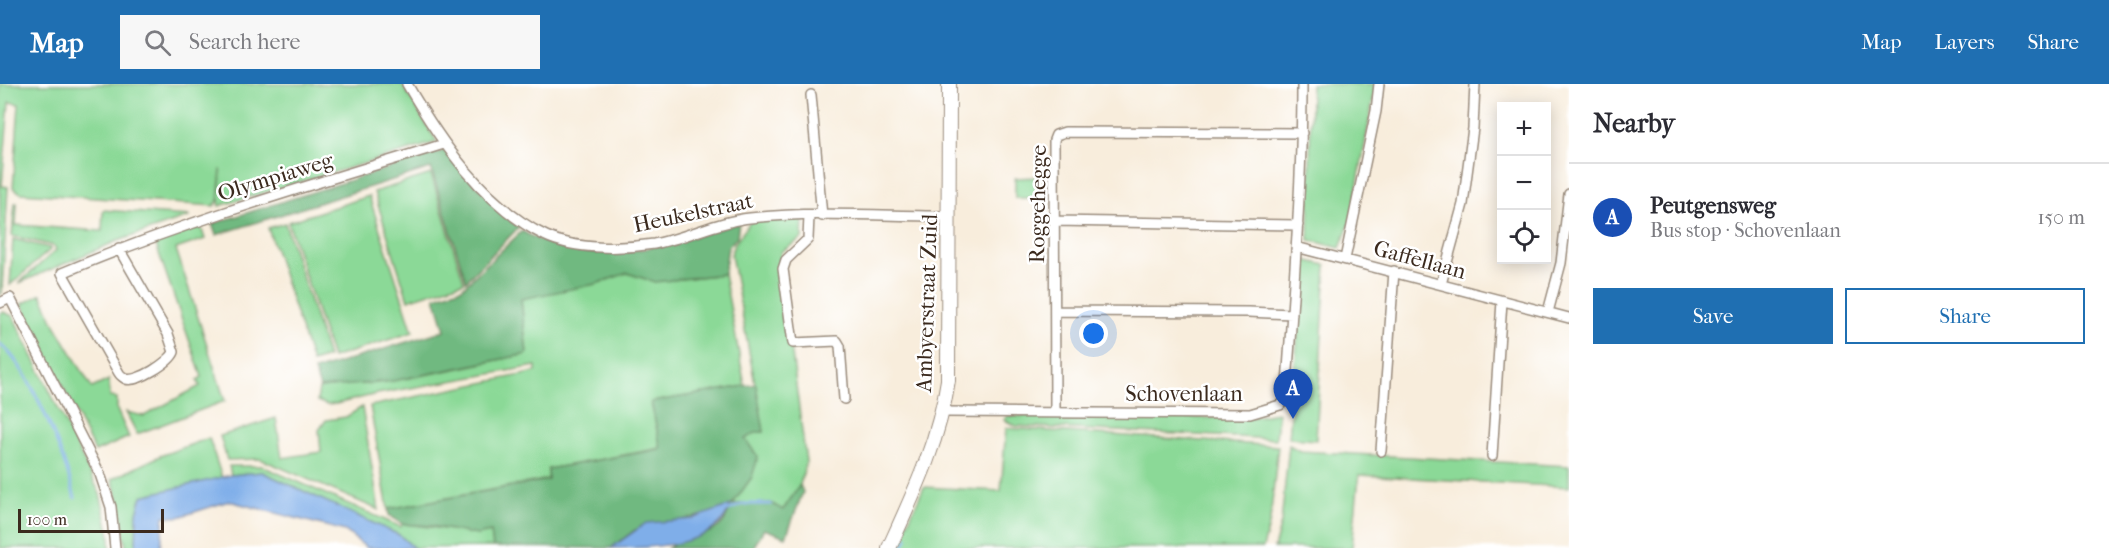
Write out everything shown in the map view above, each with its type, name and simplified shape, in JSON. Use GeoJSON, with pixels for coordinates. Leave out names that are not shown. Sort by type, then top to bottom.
{"type":"FeatureCollection","features":[{"type":"Feature","properties":{"kind":"street","name":"Heukelstraat"},"geometry":{"type":"LineString","coordinates":[[406,84],[444,144],[495,199],[537,230],[564,242],[633,246],[666,241],[747,218],[950,216]]}},
{"type":"Feature","properties":{"kind":"street","name":"Ambyerstraat Zuid"},"geometry":{"type":"LineString","coordinates":[[889,548],[927,462],[943,412],[950,354],[949,84]]}},
{"type":"Feature","properties":{"kind":"street","name":"Schovenlaan"},"geometry":{"type":"LineString","coordinates":[[943,412],[1250,414],[1280,405],[1286,399],[1292,315],[1302,133],[1302,84]]}},
{"type":"Feature","properties":{"kind":"street"},"geometry":{"type":"LineString","coordinates":[[1345,259],[1376,111],[1379,84]]}},
{"type":"Feature","properties":{"kind":"street"},"geometry":{"type":"LineString","coordinates":[[1441,284],[1463,204],[1473,128],[1475,84]]}},
{"type":"Feature","properties":{"kind":"street"},"geometry":{"type":"LineString","coordinates":[[811,89],[822,216]]}},
{"type":"Feature","properties":{"kind":"street","name":"Roggehegge"},"geometry":{"type":"LineString","coordinates":[[1055,412],[1054,140],[1056,135],[1087,132],[1302,133]]}},
{"type":"Feature","properties":{"kind":"street","name":"Olympiaweg"},"geometry":{"type":"LineString","coordinates":[[119,249],[168,334],[174,352],[166,362],[135,380],[126,379],[119,373],[62,273],[119,249],[177,227],[444,144]]}},
{"type":"Feature","properties":{"kind":"street"},"geometry":{"type":"LineString","coordinates":[[1548,312],[1561,263],[1568,221],[1569,194]]}},
{"type":"Feature","properties":{"kind":"street"},"geometry":{"type":"LineString","coordinates":[[809,216],[808,239],[786,260],[783,269],[793,343],[837,341],[840,346],[844,399]]}},
{"type":"Feature","properties":{"kind":"street"},"geometry":{"type":"LineString","coordinates":[[1055,221],[1298,225]]}},
{"type":"Feature","properties":{"kind":"street","name":"Gaffellaan"},"geometry":{"type":"LineString","coordinates":[[1296,247],[1569,318]]}},
{"type":"Feature","properties":{"kind":"street"},"geometry":{"type":"LineString","coordinates":[[1381,451],[1394,271]]}},
{"type":"Feature","properties":{"kind":"street"},"geometry":{"type":"LineString","coordinates":[[0,303],[10,298],[100,474],[111,507],[115,548]]}},
{"type":"Feature","properties":{"kind":"street"},"geometry":{"type":"LineString","coordinates":[[1492,456],[1502,301]]}},
{"type":"Feature","properties":{"kind":"street"},"geometry":{"type":"LineString","coordinates":[[1056,311],[1249,312],[1292,315]]}},
{"type":"Feature","properties":{"kind":"green space"},"geometry":{"type":"Polygon","coordinates":[[[0,84],[402,84],[437,142],[219,206],[221,169],[218,201],[214,206],[21,193],[13,188],[19,104],[9,102],[2,186],[8,187],[2,293],[0,295],[0,84]]]}},
{"type":"Feature","properties":{"kind":"green space"},"geometry":{"type":"Polygon","coordinates":[[[1311,84],[1376,84],[1351,220],[1340,248],[1309,240],[1311,84]]]}},
{"type":"Feature","properties":{"kind":"green space"},"geometry":{"type":"Polygon","coordinates":[[[445,150],[508,219],[519,227],[466,281],[431,168],[216,235],[212,224],[445,150]]]}},
{"type":"Feature","properties":{"kind":"green space"},"geometry":{"type":"Polygon","coordinates":[[[431,174],[464,282],[408,300],[374,192],[431,174]]]}},
{"type":"Feature","properties":{"kind":"green space"},"geometry":{"type":"Polygon","coordinates":[[[1040,177],[1040,198],[1015,198],[1015,178],[1040,177]]]}},
{"type":"Feature","properties":{"kind":"green space"},"geometry":{"type":"Polygon","coordinates":[[[369,196],[413,332],[332,358],[288,222],[369,196]]]}},
{"type":"Feature","properties":{"kind":"green space"},"geometry":{"type":"Polygon","coordinates":[[[15,203],[17,203],[16,225],[102,231],[103,210],[191,216],[115,242],[19,283],[56,250],[54,246],[12,236],[15,203]]]}},
{"type":"Feature","properties":{"kind":"green space"},"geometry":{"type":"Polygon","coordinates":[[[803,218],[802,238],[781,252],[779,288],[788,346],[791,346],[806,462],[800,485],[783,510],[743,503],[731,505],[752,477],[744,439],[757,432],[764,432],[731,255],[732,250],[751,220],[803,218]]]}},
{"type":"Feature","properties":{"kind":"green space"},"geometry":{"type":"Polygon","coordinates":[[[285,223],[328,357],[312,362],[268,228],[285,223]]]}},
{"type":"Feature","properties":{"kind":"green space"},"geometry":{"type":"Polygon","coordinates":[[[739,223],[737,237],[728,247],[724,274],[655,282],[627,273],[596,284],[521,299],[527,354],[393,381],[320,388],[314,371],[445,330],[435,297],[462,288],[522,231],[549,244],[576,251],[603,253],[657,246],[739,223]]]}},
{"type":"Feature","properties":{"kind":"green space"},"geometry":{"type":"Polygon","coordinates":[[[201,227],[205,239],[176,249],[225,401],[137,434],[126,412],[144,416],[200,386],[197,380],[202,377],[155,242],[201,227]]]}},
{"type":"Feature","properties":{"kind":"green space"},"geometry":{"type":"Polygon","coordinates":[[[13,239],[50,248],[50,250],[10,285],[13,239]]]}},
{"type":"Feature","properties":{"kind":"green space"},"geometry":{"type":"Polygon","coordinates":[[[1304,260],[1326,265],[1316,440],[1289,438],[1304,260]]]}},
{"type":"Feature","properties":{"kind":"green space"},"geometry":{"type":"Polygon","coordinates":[[[627,273],[655,282],[724,274],[745,386],[651,402],[661,448],[548,469],[549,479],[388,509],[370,406],[536,372],[536,366],[327,405],[317,401],[319,389],[396,380],[527,354],[521,299],[627,273]]]}},
{"type":"Feature","properties":{"kind":"green space"},"geometry":{"type":"Polygon","coordinates":[[[41,294],[55,325],[92,388],[109,380],[110,397],[117,398],[117,410],[129,437],[95,452],[22,304],[41,294]]]}},
{"type":"Feature","properties":{"kind":"green space"},"geometry":{"type":"Polygon","coordinates":[[[3,312],[13,316],[100,494],[110,535],[110,548],[0,548],[0,314],[3,312]]]}},
{"type":"Feature","properties":{"kind":"green space"},"geometry":{"type":"Polygon","coordinates":[[[756,384],[764,432],[757,432],[745,439],[758,457],[752,477],[732,505],[771,503],[783,510],[800,485],[803,492],[786,537],[764,529],[753,548],[668,548],[714,530],[727,517],[730,506],[710,514],[635,530],[611,548],[493,547],[491,532],[477,535],[431,526],[402,524],[389,515],[388,509],[548,480],[548,469],[661,449],[651,402],[756,384]]]}},
{"type":"Feature","properties":{"kind":"green space"},"geometry":{"type":"Polygon","coordinates":[[[362,407],[379,510],[260,459],[227,460],[220,436],[276,418],[282,458],[321,452],[319,430],[326,420],[346,417],[362,407]]]}},
{"type":"Feature","properties":{"kind":"green space"},"geometry":{"type":"Polygon","coordinates":[[[1278,413],[1276,439],[1016,426],[1004,420],[1007,416],[1247,418],[1278,413]]]}},
{"type":"Feature","properties":{"kind":"green space"},"geometry":{"type":"Polygon","coordinates":[[[1006,428],[1278,446],[1270,521],[1263,548],[896,548],[924,487],[1001,491],[1006,428]]]}},
{"type":"Feature","properties":{"kind":"green space"},"geometry":{"type":"Polygon","coordinates":[[[209,438],[222,478],[142,496],[137,513],[136,548],[126,548],[120,505],[112,479],[160,456],[209,438]]]}},
{"type":"Feature","properties":{"kind":"green space"},"geometry":{"type":"Polygon","coordinates":[[[1289,445],[1300,451],[1569,466],[1569,487],[1359,475],[1352,548],[1274,548],[1281,523],[1289,445]]]}},
{"type":"Feature","properties":{"kind":"green space"},"geometry":{"type":"Polygon","coordinates":[[[229,466],[262,466],[401,527],[402,524],[468,532],[491,532],[493,547],[414,548],[399,535],[262,472],[231,475],[229,466]]]}},
{"type":"Feature","properties":{"kind":"water"},"geometry":{"type":"Polygon","coordinates":[[[262,472],[399,535],[414,548],[367,548],[345,531],[229,501],[179,517],[164,516],[161,548],[136,548],[137,513],[142,496],[231,475],[262,472]]]}},
{"type":"Feature","properties":{"kind":"water"},"geometry":{"type":"Polygon","coordinates":[[[731,505],[723,519],[712,530],[697,538],[662,546],[611,548],[646,523],[692,519],[731,505]]]}},
{"type":"Feature","properties":{"kind":"waterway"},"geometry":{"type":"LineString","coordinates":[[0,344],[12,356],[35,393],[55,438],[75,498]]}},
{"type":"Feature","properties":{"kind":"waterway"},"geometry":{"type":"LineString","coordinates":[[727,511],[743,504],[771,504]]}},
{"type":"Feature","properties":{"kind":"waterway"},"geometry":{"type":"LineString","coordinates":[[902,548],[907,538]]}},
{"type":"Feature","properties":{"kind":"place","name":"Peutgensweg"},"geometry":{"type":"Point","coordinates":[1293,419]}}]}
